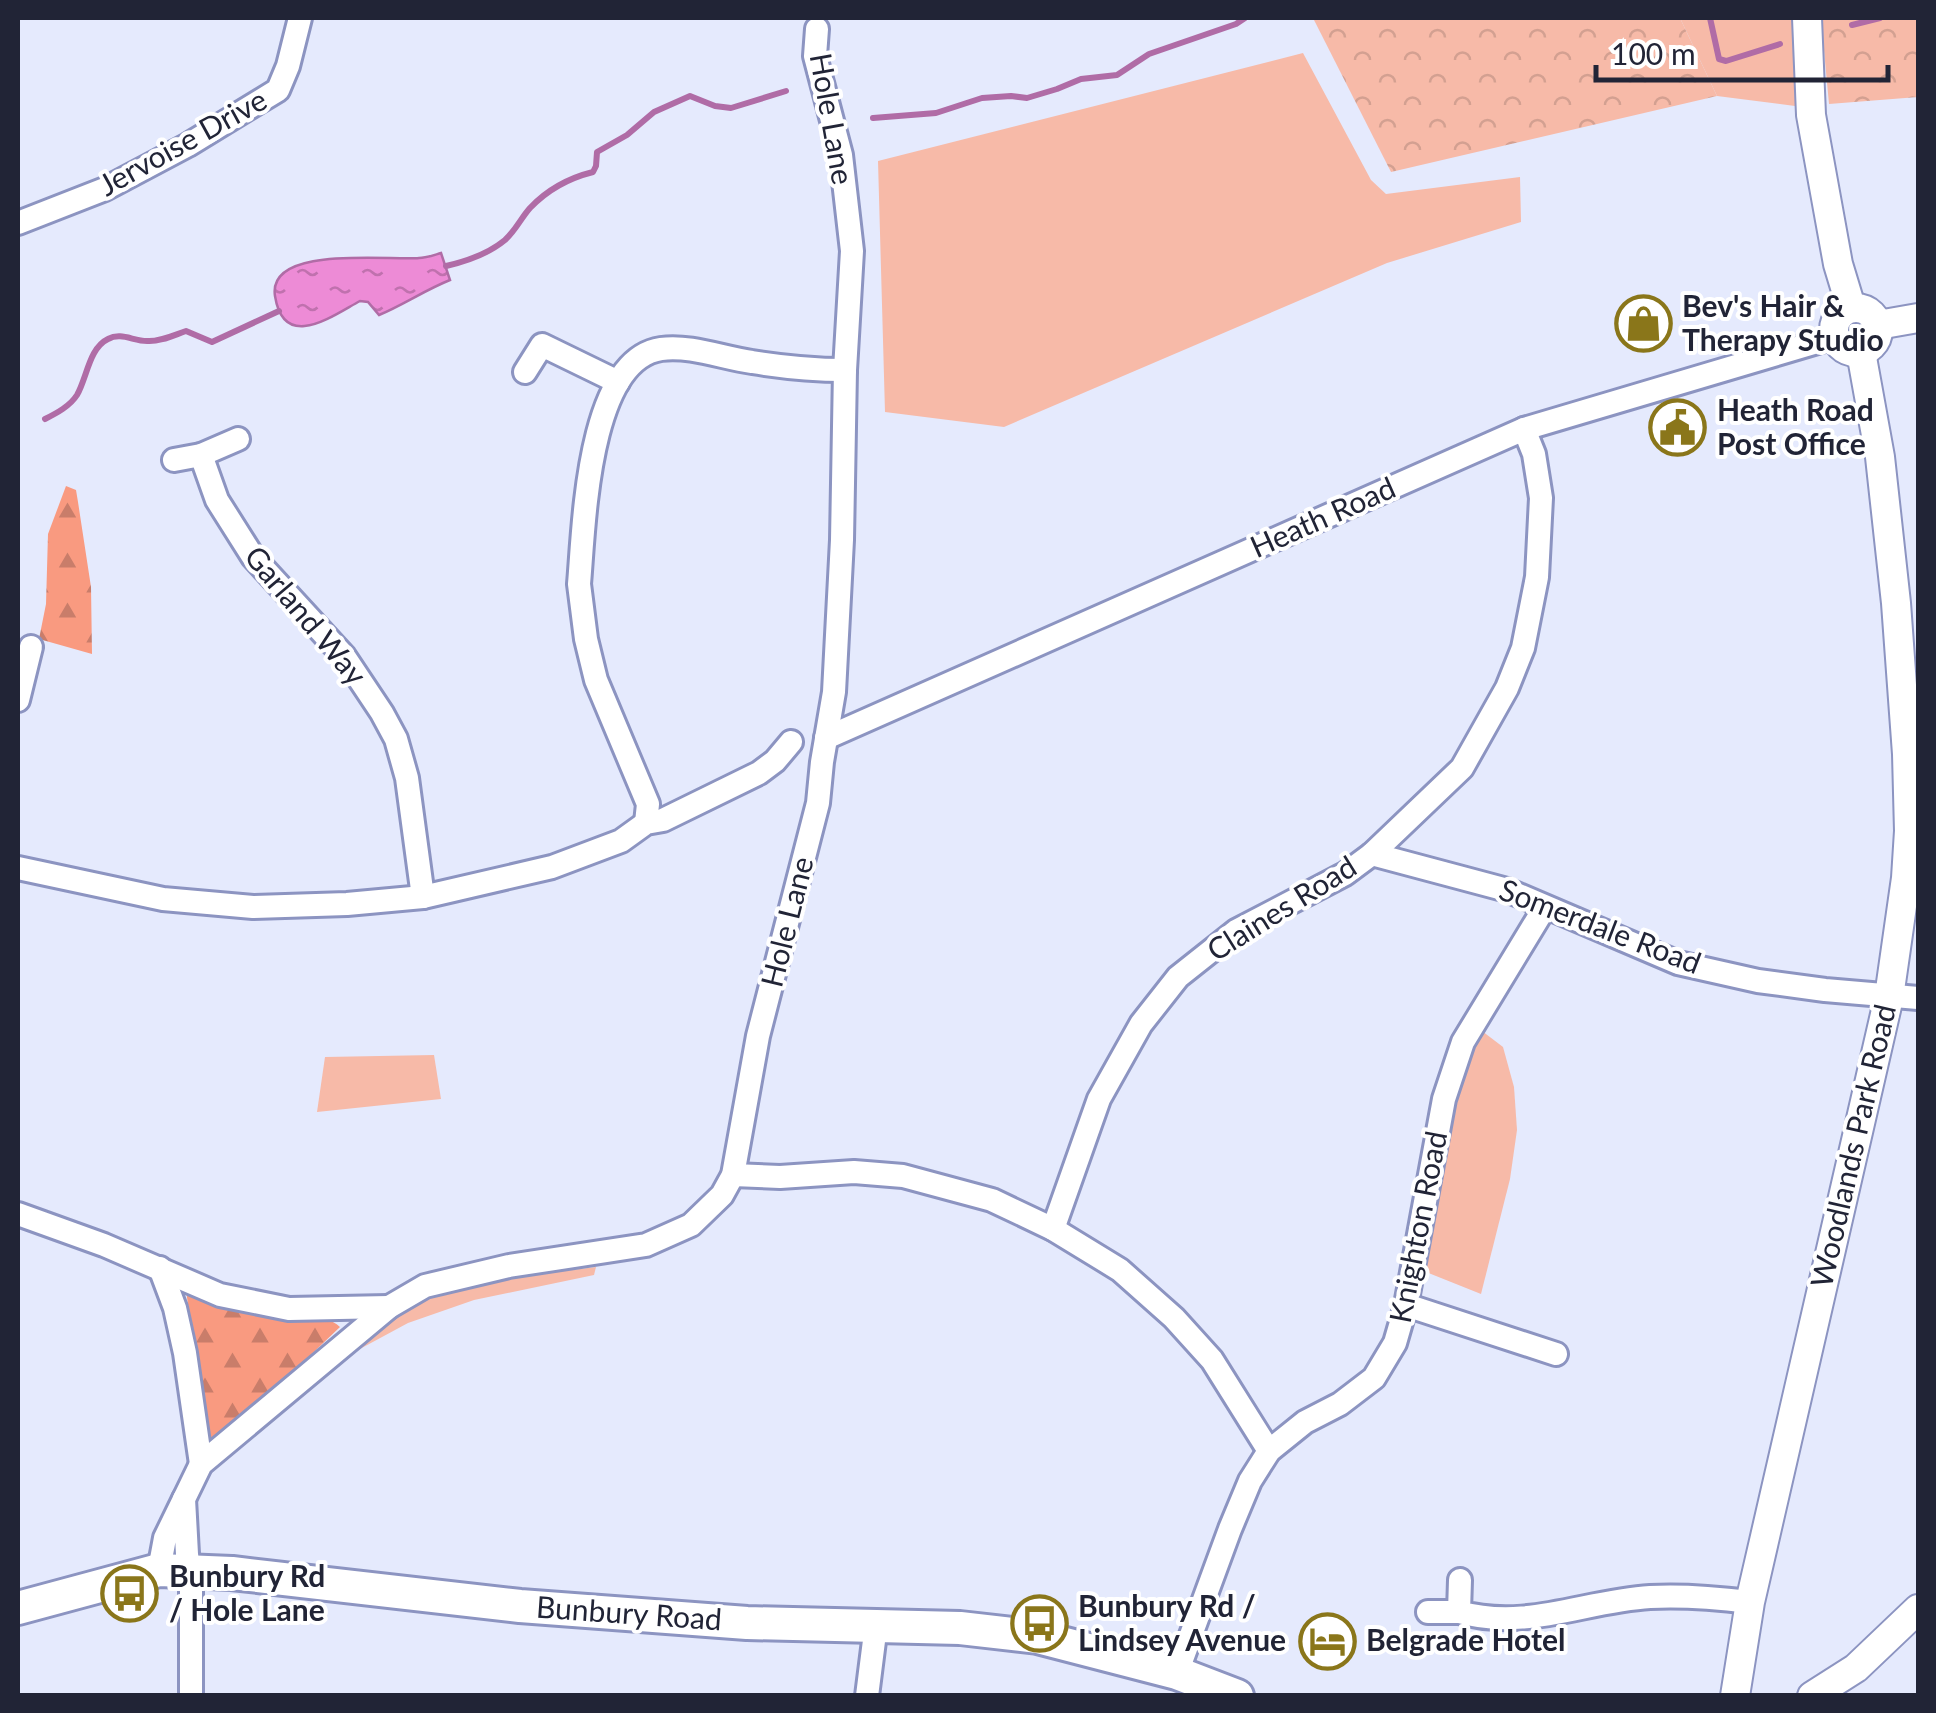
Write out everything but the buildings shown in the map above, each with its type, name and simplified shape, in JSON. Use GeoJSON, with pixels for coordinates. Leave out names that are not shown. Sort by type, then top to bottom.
{"type":"FeatureCollection","features":[{"type":"Feature","properties":{"kind":"main road","name":"Bunbury Road"},"geometry":{"type":"LineString","coordinates":[[18,1608],[174,1571],[232,1573],[520,1606],[747,1623],[960,1628],[1038,1636],[1177,1673],[1227,1694]]}},
{"type":"Feature","properties":{"kind":"street","name":"Jervoise Drive"},"geometry":{"type":"LineString","coordinates":[[18,223],[104,188],[188,145],[278,90],[300,18]]}},
{"type":"Feature","properties":{"kind":"street"},"geometry":{"type":"LineString","coordinates":[[1807,18],[1811,115],[1838,264],[1851,307]]}},
{"type":"Feature","properties":{"kind":"street","name":"Hole Lane"},"geometry":{"type":"LineString","coordinates":[[191,1696],[174,1571],[187,1554],[184,1499],[201,1464],[389,1306],[425,1286],[509,1266],[646,1246],[690,1225],[722,1195],[733,1175],[758,1036],[818,803],[834,692],[852,251],[840,155],[816,56],[813,21]]}},
{"type":"Feature","properties":{"kind":"street"},"geometry":{"type":"LineString","coordinates":[[1851,307],[1872,314],[1878,324],[1874,343],[1861,352],[1848,352],[1834,337],[1835,322],[1851,307]]}},
{"type":"Feature","properties":{"kind":"street"},"geometry":{"type":"LineString","coordinates":[[1878,324],[1918,318]]}},
{"type":"Feature","properties":{"kind":"street","name":"Heath Road"},"geometry":{"type":"LineString","coordinates":[[826,738],[1524,428],[1834,337]]}},
{"type":"Feature","properties":{"kind":"street"},"geometry":{"type":"LineString","coordinates":[[525,372],[542,345],[618,382]]}},
{"type":"Feature","properties":{"kind":"street"},"geometry":{"type":"LineString","coordinates":[[646,823],[648,804],[596,680],[579,584],[592,454],[600,422],[618,382],[650,352],[662,349],[693,350],[754,363],[845,370]]}},
{"type":"Feature","properties":{"kind":"street","name":"Woodlands Park Road"},"geometry":{"type":"LineString","coordinates":[[1735,1696],[1750,1602],[1890,997],[1907,863],[1907,754],[1896,603],[1880,457],[1861,352]]}},
{"type":"Feature","properties":{"kind":"street","name":"Claines Road"},"geometry":{"type":"LineString","coordinates":[[1053,1229],[1099,1098],[1141,1024],[1178,977],[1236,931],[1345,874],[1372,854],[1462,768],[1507,688],[1522,648],[1537,578],[1541,498],[1534,454],[1524,428]]}},
{"type":"Feature","properties":{"kind":"street"},"geometry":{"type":"LineString","coordinates":[[174,460],[201,455],[238,439]]}},
{"type":"Feature","properties":{"kind":"street","name":"Garland Way"},"geometry":{"type":"LineString","coordinates":[[201,455],[217,500],[253,557],[344,656],[396,739],[403,758],[424,897]]}},
{"type":"Feature","properties":{"kind":"street"},"geometry":{"type":"LineString","coordinates":[[18,700],[31,647]]}},
{"type":"Feature","properties":{"kind":"street"},"geometry":{"type":"LineString","coordinates":[[18,868],[163,899],[253,907],[424,897],[552,867],[621,841],[646,823],[664,820],[759,774],[792,742]]}},
{"type":"Feature","properties":{"kind":"street","name":"Somerdale Road"},"geometry":{"type":"LineString","coordinates":[[1372,854],[1507,890],[1678,963],[1758,981],[1918,998]]}},
{"type":"Feature","properties":{"kind":"street","name":"Knighton Road"},"geometry":{"type":"LineString","coordinates":[[1177,1673],[1230,1529],[1250,1481],[1269,1451],[1374,1378],[1395,1343],[1406,1306],[1444,1099],[1462,1042],[1546,907]]}},
{"type":"Feature","properties":{"kind":"street"},"geometry":{"type":"LineString","coordinates":[[733,1175],[780,1177],[854,1172],[902,1176],[992,1200],[1053,1229],[1120,1270],[1174,1318],[1212,1360],[1269,1451]]}},
{"type":"Feature","properties":{"kind":"street"},"geometry":{"type":"LineString","coordinates":[[18,1214],[220,1295],[288,1309],[389,1306]]}},
{"type":"Feature","properties":{"kind":"street"},"geometry":{"type":"LineString","coordinates":[[160,1268],[175,1308],[185,1353],[201,1464]]}},
{"type":"Feature","properties":{"kind":"street"},"geometry":{"type":"LineString","coordinates":[[1406,1306],[1556,1354]]}},
{"type":"Feature","properties":{"kind":"street"},"geometry":{"type":"LineString","coordinates":[[1459,1612],[1460,1580]]}},
{"type":"Feature","properties":{"kind":"street"},"geometry":{"type":"LineString","coordinates":[[1428,1612],[1522,1619],[1648,1596],[1750,1602]]}},
{"type":"Feature","properties":{"kind":"street"},"geometry":{"type":"LineString","coordinates":[[1812,1696],[1856,1668],[1918,1609]]}},
{"type":"Feature","properties":{"kind":"street"},"geometry":{"type":"LineString","coordinates":[[867,1696],[876,1625]]}},
{"type":"Feature","properties":{"kind":"green space"},"geometry":{"type":"Polygon","coordinates":[[[1313,18],[1680,18],[1717,96],[1391,172],[1313,18]]]}},
{"type":"Feature","properties":{"kind":"green space"},"geometry":{"type":"Polygon","coordinates":[[[1680,18],[1796,18],[1795,106],[1717,96],[1680,18]]]}},
{"type":"Feature","properties":{"kind":"green space"},"geometry":{"type":"Polygon","coordinates":[[[1821,18],[1918,18],[1918,97],[1829,104],[1821,18]]]}},
{"type":"Feature","properties":{"kind":"green space"},"geometry":{"type":"Polygon","coordinates":[[[1303,53],[1371,180],[1386,194],[1520,177],[1521,222],[1387,263],[1004,427],[885,412],[878,161],[1303,53]]]}},
{"type":"Feature","properties":{"kind":"green space"},"geometry":{"type":"Polygon","coordinates":[[[66,486],[76,490],[78,502],[91,587],[92,654],[39,639],[46,604],[48,534],[66,486]]]}},
{"type":"Feature","properties":{"kind":"green space"},"geometry":{"type":"Polygon","coordinates":[[[1482,1031],[1503,1047],[1514,1087],[1517,1130],[1510,1179],[1481,1294],[1426,1272],[1450,1106],[1466,1058],[1482,1031]]]}},
{"type":"Feature","properties":{"kind":"green space"},"geometry":{"type":"Polygon","coordinates":[[[434,1055],[441,1099],[317,1112],[325,1057],[434,1055]]]}},
{"type":"Feature","properties":{"kind":"green space"},"geometry":{"type":"Polygon","coordinates":[[[596,1267],[594,1275],[474,1300],[408,1323],[345,1357],[401,1305],[481,1281],[596,1267]]]}},
{"type":"Feature","properties":{"kind":"green space"},"geometry":{"type":"Polygon","coordinates":[[[186,1290],[246,1312],[312,1316],[340,1327],[207,1445],[186,1290]]]}},
{"type":"Feature","properties":{"kind":"water"},"geometry":{"type":"Polygon","coordinates":[[[441,253],[450,280],[379,315],[368,302],[360,301],[310,325],[288,323],[280,313],[275,296],[278,280],[290,269],[334,259],[422,258],[441,253]]]}},
{"type":"Feature","properties":{"kind":"waterway"},"geometry":{"type":"LineString","coordinates":[[873,118],[936,113],[982,98],[1027,98],[1081,79],[1117,75],[1149,54],[1245,18]]}},
{"type":"Feature","properties":{"kind":"waterway"},"geometry":{"type":"LineString","coordinates":[[1710,18],[1719,59],[1726,61],[1780,44]]}},
{"type":"Feature","properties":{"kind":"waterway"},"geometry":{"type":"LineString","coordinates":[[1852,25],[1880,18]]}},
{"type":"Feature","properties":{"kind":"waterway"},"geometry":{"type":"LineString","coordinates":[[446,266],[498,245],[537,201],[559,185],[593,172],[597,152],[627,135],[654,112],[690,96],[731,108],[786,91]]}},
{"type":"Feature","properties":{"kind":"waterway"},"geometry":{"type":"LineString","coordinates":[[45,419],[74,399],[92,356],[108,339],[152,341],[186,331],[212,342],[279,311]]}},
{"type":"Feature","properties":{"kind":"place","name":"Bev's Hair & Therapy Studio"},"geometry":{"type":"Point","coordinates":[1643,324]}},
{"type":"Feature","properties":{"kind":"place","name":"Heath Road Post Office"},"geometry":{"type":"Point","coordinates":[1678,428]}},
{"type":"Feature","properties":{"kind":"place","name":"Bunbury Rd / Hole Lane"},"geometry":{"type":"Point","coordinates":[130,1594]}},
{"type":"Feature","properties":{"kind":"place","name":"Bunbury Rd / Lindsey Avenue"},"geometry":{"type":"Point","coordinates":[1039,1624]}},
{"type":"Feature","properties":{"kind":"place","name":"Belgrade Hotel"},"geometry":{"type":"Point","coordinates":[1327,1641]}}]}
